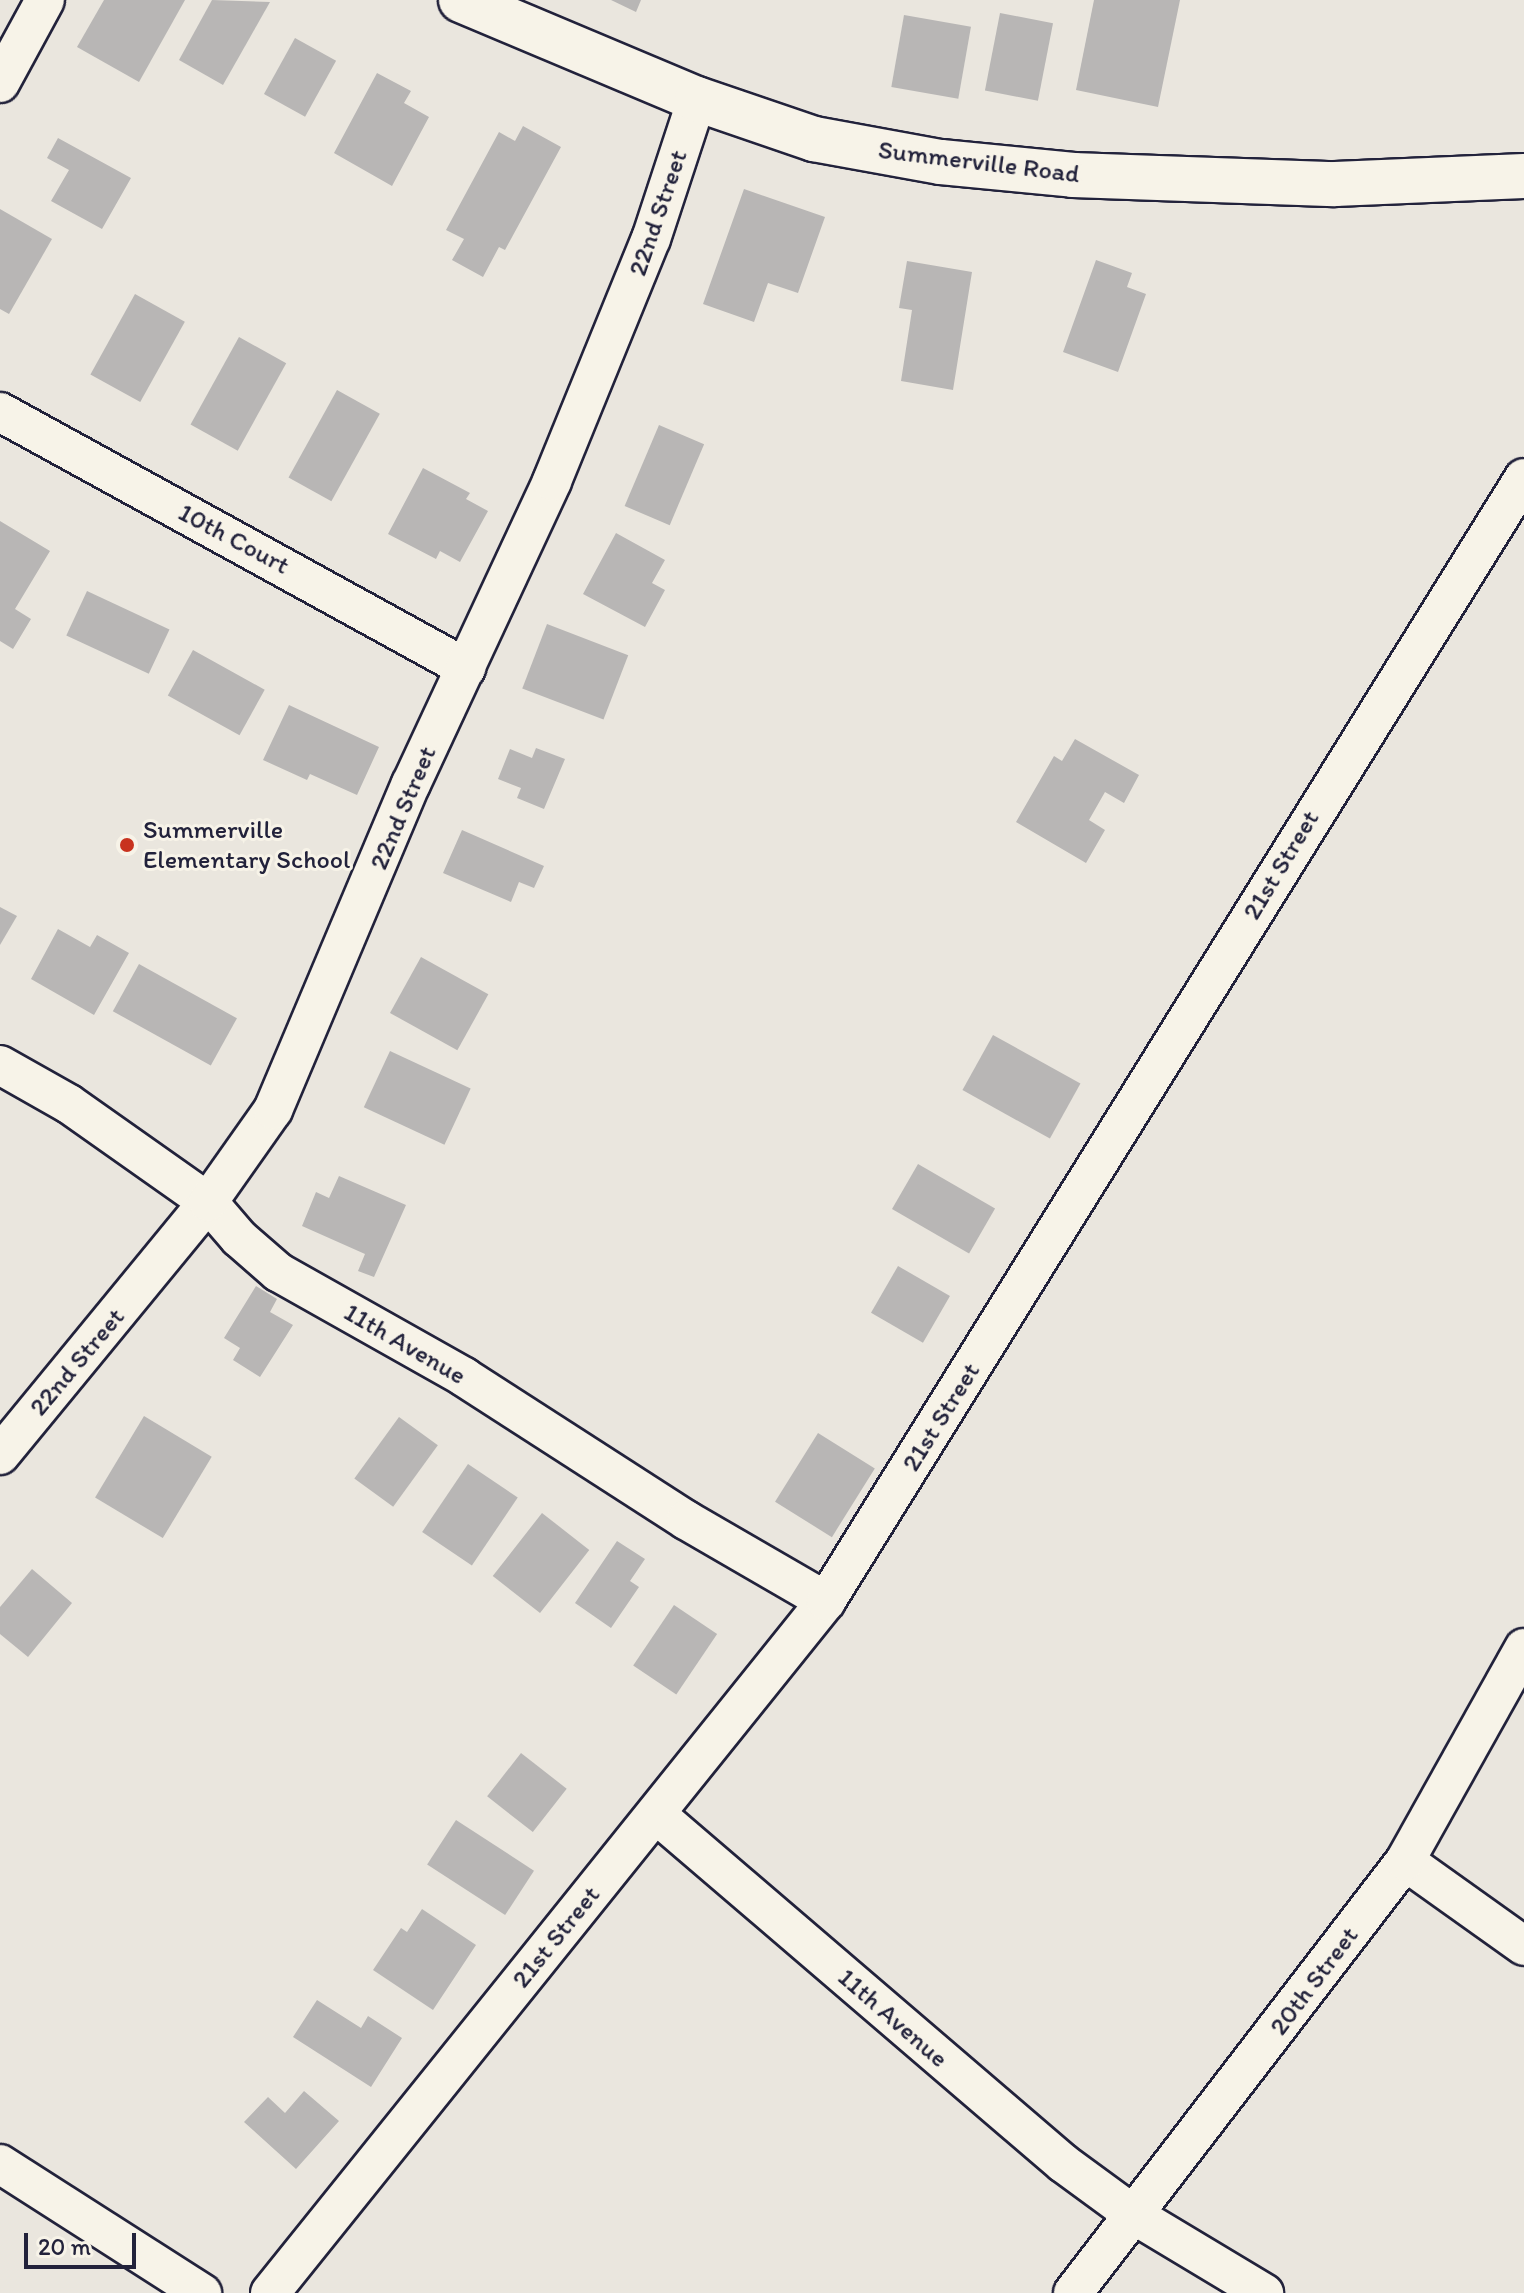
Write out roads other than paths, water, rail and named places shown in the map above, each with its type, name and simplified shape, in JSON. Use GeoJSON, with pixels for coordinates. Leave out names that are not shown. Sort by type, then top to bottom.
{"type":"FeatureCollection","features":[{"type":"Feature","properties":{"kind":"main road","name":"Summerville Road"},"geometry":{"type":"LineString","coordinates":[[461,0],[697,99],[814,139],[941,162],[1073,175],[1335,184],[1524,176]]}},
{"type":"Feature","properties":{"kind":"street"},"geometry":{"type":"LineString","coordinates":[[0,83],[45,0]]}},
{"type":"Feature","properties":{"kind":"street","name":"22nd Street"},"geometry":{"type":"LineString","coordinates":[[0,1455],[208,1202],[273,1110],[411,784],[552,481],[651,239],[697,99]]}},
{"type":"Feature","properties":{"kind":"street","name":"10th Court"},"geometry":{"type":"LineString","coordinates":[[0,412],[466,668]]}},
{"type":"Feature","properties":{"kind":"street","name":"21st Street"},"geometry":{"type":"LineString","coordinates":[[270,2293],[826,1601],[1524,478]]}},
{"type":"Feature","properties":{"kind":"street","name":"11th Avenue"},"geometry":{"type":"LineString","coordinates":[[0,1065],[69,1104],[208,1202],[239,1238],[278,1272],[464,1377],[686,1520],[826,1601]]}},
{"type":"Feature","properties":{"kind":"street","name":"20th Street"},"geometry":{"type":"LineString","coordinates":[[1073,2293],[1405,1861],[1524,1648]]}},
{"type":"Feature","properties":{"kind":"street","name":"11th Avenue"},"geometry":{"type":"LineString","coordinates":[[657,1815],[1063,2163],[1134,2215],[1264,2293]]}},
{"type":"Feature","properties":{"kind":"street"},"geometry":{"type":"LineString","coordinates":[[1405,1861],[1524,1946]]}},
{"type":"Feature","properties":{"kind":"street"},"geometry":{"type":"LineString","coordinates":[[0,2164],[202,2293]]}},
{"type":"Feature","properties":{"kind":"place","name":"Summerville Elementary School"},"geometry":{"type":"Point","coordinates":[127,845]}}]}
